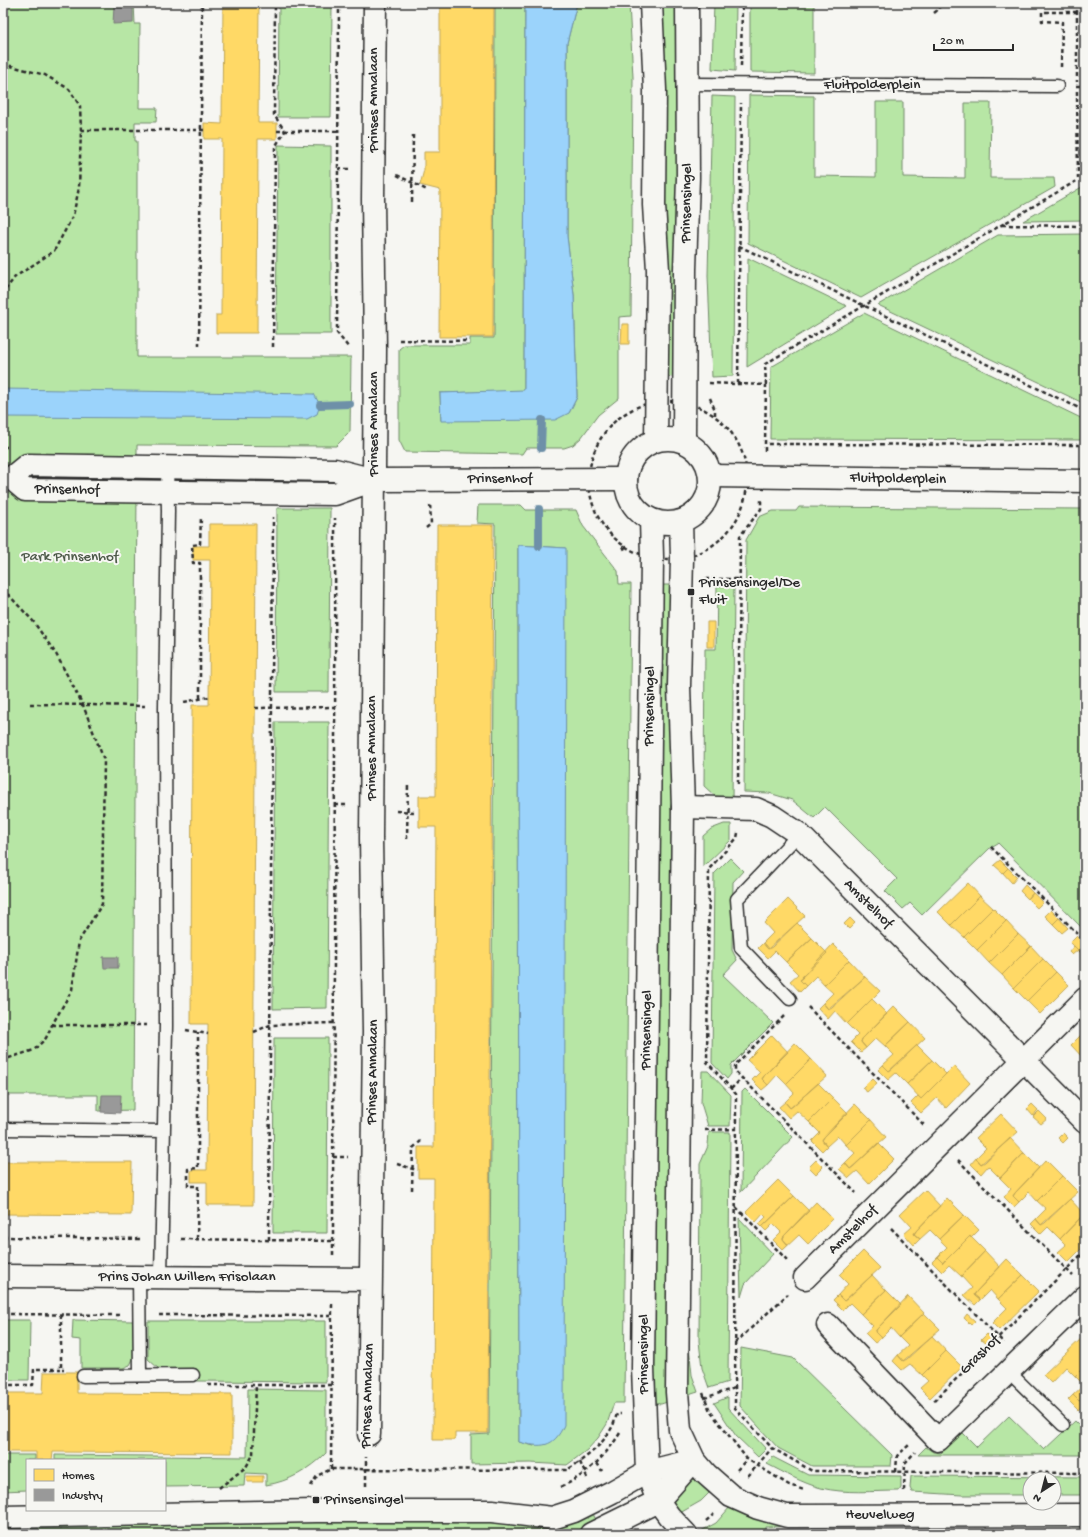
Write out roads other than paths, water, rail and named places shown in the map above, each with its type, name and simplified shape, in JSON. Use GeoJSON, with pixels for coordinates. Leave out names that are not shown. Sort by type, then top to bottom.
{"type":"FeatureCollection","features":[{"type":"Feature","properties":{"kind":"street","name":"Prinses Annalaan"},"geometry":{"type":"LineString","coordinates":[[369,1434],[374,1032],[372,832],[375,349],[373,199],[375,3]]}},
{"type":"Feature","properties":{"kind":"street","name":"Prinsensingel"},"geometry":{"type":"LineString","coordinates":[[651,3],[655,90],[654,205],[658,270],[656,440]]}},
{"type":"Feature","properties":{"kind":"street","name":"Prinsensingel"},"geometry":{"type":"LineString","coordinates":[[684,441],[688,178],[687,3]]}},
{"type":"Feature","properties":{"kind":"street"},"geometry":{"type":"LineString","coordinates":[[670,438],[684,441],[694,447],[702,455],[708,465],[711,476],[710,491],[704,504],[694,515],[681,521],[666,523],[651,520],[641,513],[632,503],[627,492],[626,479],[628,466],[635,454],[644,446],[656,440],[670,438]]}},
{"type":"Feature","properties":{"kind":"street","name":"Prinsenhof"},"geometry":{"type":"LineString","coordinates":[[374,480],[335,494],[25,490],[7,476],[27,465],[167,466],[335,470],[374,480],[626,479]]}},
{"type":"Feature","properties":{"kind":"street","name":"Fluitpolderplein"},"geometry":{"type":"LineString","coordinates":[[711,476],[1085,481]]}},
{"type":"Feature","properties":{"kind":"street","name":"Prinsensingel"},"geometry":{"type":"LineString","coordinates":[[651,520],[652,557],[643,1354],[646,1472],[658,1501]]}},
{"type":"Feature","properties":{"kind":"street","name":"Prinsensingel"},"geometry":{"type":"LineString","coordinates":[[681,521],[682,558],[679,686],[683,807],[677,1368],[680,1430],[694,1460]]}},
{"type":"Feature","properties":{"kind":"street","name":"Amstelhof"},"geometry":{"type":"LineString","coordinates":[[683,807],[756,810],[772,816],[799,834],[1085,1122]]}},
{"type":"Feature","properties":{"kind":"street","name":"Amstelhof"},"geometry":{"type":"LineString","coordinates":[[805,1278],[1085,999]]}},
{"type":"Feature","properties":{"kind":"street","name":"Prins Johan Willem Frisolaan"},"geometry":{"type":"LineString","coordinates":[[3,1276],[162,1276],[371,1279]]}},
{"type":"Feature","properties":{"kind":"street"},"geometry":{"type":"LineString","coordinates":[[828,1325],[938,1440],[1085,1297]]}},
{"type":"Feature","properties":{"kind":"street"},"geometry":{"type":"LineString","coordinates":[[3,1516],[316,1511],[492,1511],[552,1518],[574,1511],[646,1472],[694,1460]]}},
{"type":"Feature","properties":{"kind":"street"},"geometry":{"type":"LineString","coordinates":[[591,1534],[658,1501],[694,1460]]}},
{"type":"Feature","properties":{"kind":"street","name":"Heuvelweg"},"geometry":{"type":"LineString","coordinates":[[694,1460],[706,1474],[731,1496],[758,1508],[787,1516],[1085,1514]]}},
{"type":"Feature","properties":{"kind":"street"},"geometry":{"type":"LineString","coordinates":[[658,1501],[669,1516],[686,1534]]}},
{"type":"Feature","properties":{"kind":"lane","name":"Fluitpolderplein"},"geometry":{"type":"LineString","coordinates":[[688,84],[1057,86]]}},
{"type":"Feature","properties":{"kind":"lane"},"geometry":{"type":"LineString","coordinates":[[162,1276],[166,1026],[165,707],[168,492],[167,466]]}},
{"type":"Feature","properties":{"kind":"lane"},"geometry":{"type":"LineString","coordinates":[[790,999],[740,948],[737,898],[799,834]]}},
{"type":"Feature","properties":{"kind":"lane"},"geometry":{"type":"LineString","coordinates":[[3,1128],[164,1131]]}},
{"type":"Feature","properties":{"kind":"lane"},"geometry":{"type":"LineString","coordinates":[[140,1276],[140,1375]]}},
{"type":"Feature","properties":{"kind":"lane"},"geometry":{"type":"LineString","coordinates":[[1015,1366],[1063,1425]]}},
{"type":"Feature","properties":{"kind":"lane"},"geometry":{"type":"LineString","coordinates":[[83,1376],[193,1375]]}},
{"type":"Feature","properties":{"kind":"water"},"geometry":{"type":"Polygon","coordinates":[[[525,3],[577,3],[567,43],[567,236],[574,295],[577,397],[569,413],[555,420],[441,421],[440,393],[524,390],[525,3]]]}},
{"type":"Feature","properties":{"kind":"water"},"geometry":{"type":"Polygon","coordinates":[[[3,389],[314,394],[320,405],[317,414],[307,419],[3,417],[3,389]]]}},
{"type":"Feature","properties":{"kind":"water"},"geometry":{"type":"Polygon","coordinates":[[[518,545],[566,548],[564,1425],[556,1438],[551,1442],[540,1445],[519,1442],[518,545]]]}},
{"type":"Feature","properties":{"kind":"waterway"},"geometry":{"type":"LineString","coordinates":[[320,405],[350,404]]}},
{"type":"Feature","properties":{"kind":"waterway"},"geometry":{"type":"LineString","coordinates":[[541,448],[542,420]]}},
{"type":"Feature","properties":{"kind":"waterway"},"geometry":{"type":"LineString","coordinates":[[539,509],[539,546]]}},
{"type":"Feature","properties":{"kind":"tram line"},"geometry":{"type":"LineString","coordinates":[[764,1534],[788,1531],[1085,1532]]}},
{"type":"Feature","properties":{"kind":"place","name":"Prinsensingel/De Fluit"},"geometry":{"type":"Point","coordinates":[691,592]}},
{"type":"Feature","properties":{"kind":"place","name":"Prinsensingel"},"geometry":{"type":"Point","coordinates":[316,1500]}},
{"type":"Feature","properties":{"kind":"park label","name":"Park Prinsenhof"},"geometry":{"type":"Point","coordinates":[70,557]}}]}
